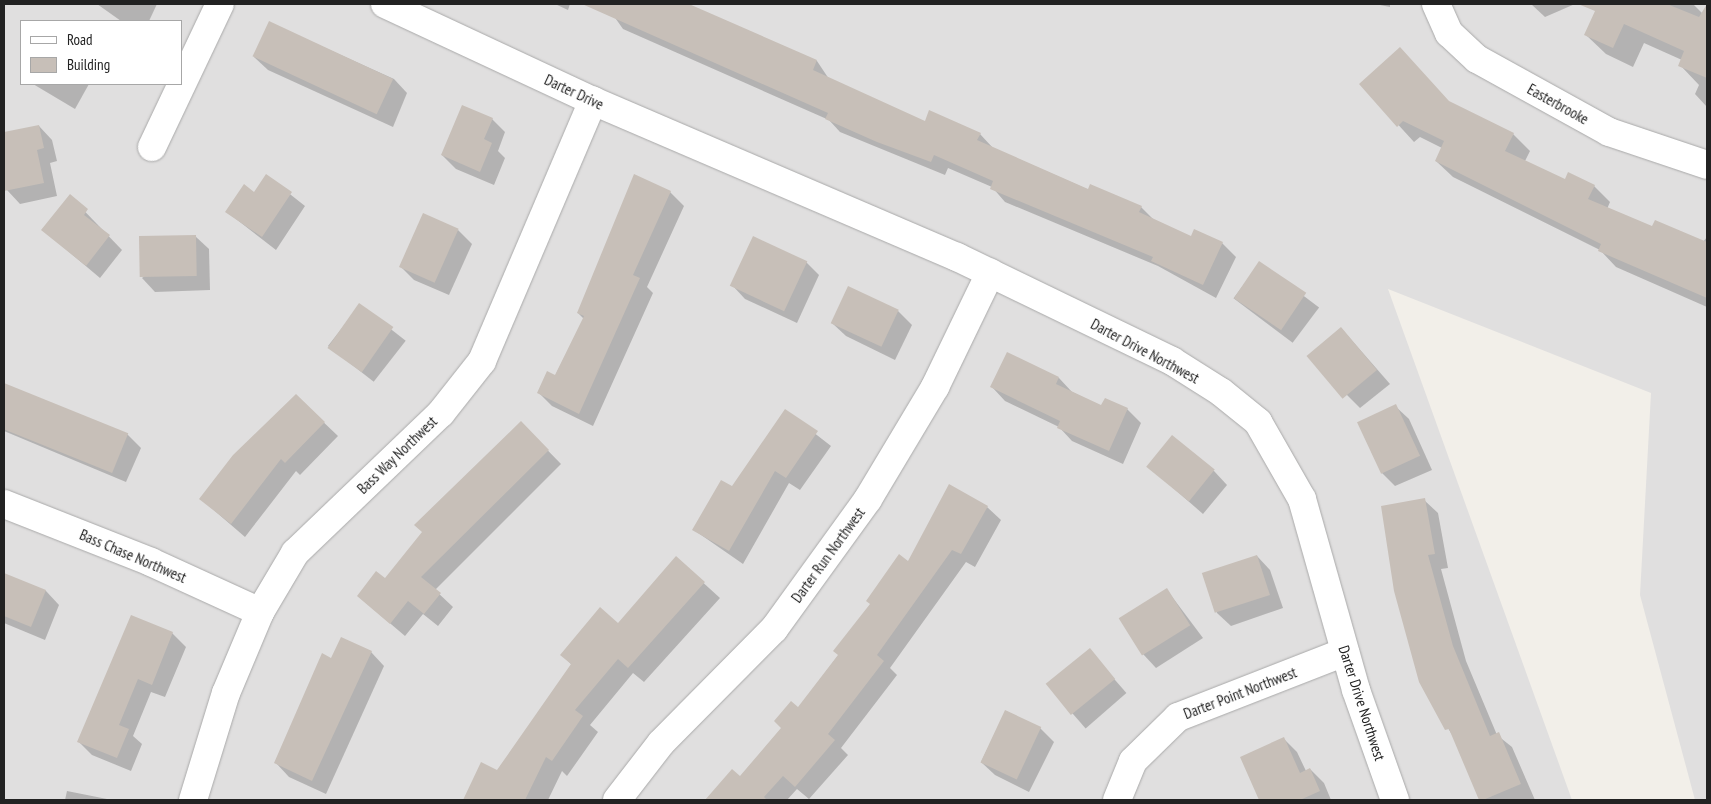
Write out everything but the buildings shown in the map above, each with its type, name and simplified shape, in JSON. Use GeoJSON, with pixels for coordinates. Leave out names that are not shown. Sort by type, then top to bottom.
{"type":"FeatureCollection","features":[{"type":"Feature","properties":{"kind":"street"},"geometry":{"type":"LineString","coordinates":[[182,84],[220,4]]}},
{"type":"Feature","properties":{"kind":"street","name":"Darter Drive"},"geometry":{"type":"LineString","coordinates":[[385,4],[593,101],[766,175]]}},
{"type":"Feature","properties":{"kind":"street","name":"Easterbrooke"},"geometry":{"type":"LineString","coordinates":[[1436,4],[1449,33],[1477,59],[1609,132],[1707,165]]}},
{"type":"Feature","properties":{"kind":"street"},"geometry":{"type":"LineString","coordinates":[[152,148],[182,85]]}},
{"type":"Feature","properties":{"kind":"street","name":"Bass Way Northwest"},"geometry":{"type":"LineString","coordinates":[[193,800],[226,693],[260,612],[295,553],[441,413],[482,361],[593,101]]}},
{"type":"Feature","properties":{"kind":"street","name":"Darter Drive Northwest"},"geometry":{"type":"LineString","coordinates":[[766,175],[990,273],[1172,362],[1258,422],[1302,499],[1345,652],[1396,800]]}},
{"type":"Feature","properties":{"kind":"street","name":"Darter Run Northwest"},"geometry":{"type":"LineString","coordinates":[[617,800],[662,743],[774,629],[868,499],[935,387],[990,273]]}},
{"type":"Feature","properties":{"kind":"street","name":"Bass Chase Northwest"},"geometry":{"type":"LineString","coordinates":[[4,504],[151,562],[260,612]]}},
{"type":"Feature","properties":{"kind":"street","name":"Darter Point Northwest"},"geometry":{"type":"LineString","coordinates":[[1117,800],[1134,762],[1178,717],[1345,652]]}},
{"type":"Feature","properties":{"kind":"shaded area"},"geometry":{"type":"Polygon","coordinates":[[[4,4],[1707,4],[1707,800],[1695,800],[1640,595],[1651,393],[1388,289],[1572,800],[4,800],[4,4]]]}}]}
